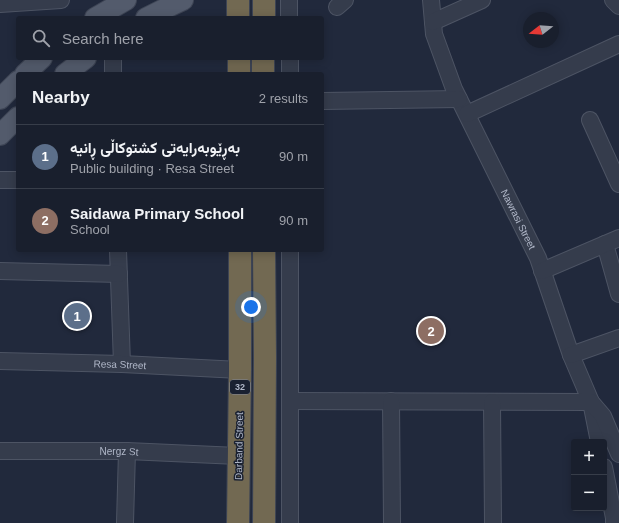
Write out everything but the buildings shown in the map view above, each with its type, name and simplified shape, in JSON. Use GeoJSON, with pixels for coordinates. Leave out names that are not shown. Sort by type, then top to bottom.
{"type":"FeatureCollection","features":[{"type":"Feature","properties":{"kind":"highway"},"geometry":{"type":"LineString","coordinates":[[238,0],[238,16]]}},
{"type":"Feature","properties":{"kind":"highway"},"geometry":{"type":"LineString","coordinates":[[264,0],[264,16]]}},
{"type":"Feature","properties":{"kind":"highway"},"geometry":{"type":"LineString","coordinates":[[239,60],[239,72]]}},
{"type":"Feature","properties":{"kind":"highway"},"geometry":{"type":"LineString","coordinates":[[263,60],[263,72]]}},
{"type":"Feature","properties":{"kind":"highway","name":"Darband Street"},"geometry":{"type":"LineString","coordinates":[[238,523],[240,252]]}},
{"type":"Feature","properties":{"kind":"highway","name":"32"},"geometry":{"type":"LineString","coordinates":[[264,252],[264,523]]}},
{"type":"Feature","properties":{"kind":"main road"},"geometry":{"type":"LineString","coordinates":[[98,16],[126,0]]}},
{"type":"Feature","properties":{"kind":"main road"},"geometry":{"type":"LineString","coordinates":[[150,16],[183,0]]}},
{"type":"Feature","properties":{"kind":"main road"},"geometry":{"type":"LineString","coordinates":[[27,72],[40,60]]}},
{"type":"Feature","properties":{"kind":"main road"},"geometry":{"type":"LineString","coordinates":[[68,72],[83,60]]}},
{"type":"Feature","properties":{"kind":"main road"},"geometry":{"type":"LineString","coordinates":[[0,99],[16,83]]}},
{"type":"Feature","properties":{"kind":"main road"},"geometry":{"type":"LineString","coordinates":[[0,135],[16,119]]}},
{"type":"Feature","properties":{"kind":"street"},"geometry":{"type":"LineString","coordinates":[[0,4],[52,0]]}},
{"type":"Feature","properties":{"kind":"street"},"geometry":{"type":"LineString","coordinates":[[289,0],[289,16]]}},
{"type":"Feature","properties":{"kind":"street","name":"Nawrasi Street"},"geometry":{"type":"LineString","coordinates":[[431,0],[434,34],[454,89],[538,258],[571,355],[591,402],[598,439]]}},
{"type":"Feature","properties":{"kind":"street"},"geometry":{"type":"LineString","coordinates":[[433,22],[482,0]]}},
{"type":"Feature","properties":{"kind":"street"},"geometry":{"type":"LineString","coordinates":[[613,0],[619,6]]}},
{"type":"Feature","properties":{"kind":"street"},"geometry":{"type":"LineString","coordinates":[[467,114],[619,44]]}},
{"type":"Feature","properties":{"kind":"street"},"geometry":{"type":"LineString","coordinates":[[113,60],[113,72]]}},
{"type":"Feature","properties":{"kind":"street"},"geometry":{"type":"LineString","coordinates":[[290,60],[290,72]]}},
{"type":"Feature","properties":{"kind":"street"},"geometry":{"type":"LineString","coordinates":[[324,101],[459,99]]}},
{"type":"Feature","properties":{"kind":"street"},"geometry":{"type":"LineString","coordinates":[[590,120],[619,184]]}},
{"type":"Feature","properties":{"kind":"street"},"geometry":{"type":"LineString","coordinates":[[0,180],[16,180]]}},
{"type":"Feature","properties":{"kind":"street"},"geometry":{"type":"LineString","coordinates":[[542,271],[612,241],[619,294]]}},
{"type":"Feature","properties":{"kind":"street"},"geometry":{"type":"LineString","coordinates":[[118,252],[122,364]]}},
{"type":"Feature","properties":{"kind":"street"},"geometry":{"type":"LineString","coordinates":[[290,252],[290,523]]}},
{"type":"Feature","properties":{"kind":"street"},"geometry":{"type":"LineString","coordinates":[[0,271],[119,274]]}},
{"type":"Feature","properties":{"kind":"street"},"geometry":{"type":"LineString","coordinates":[[571,355],[619,338]]}},
{"type":"Feature","properties":{"kind":"street","name":"Resa Street"},"geometry":{"type":"LineString","coordinates":[[0,361],[122,364],[240,370]]}},
{"type":"Feature","properties":{"kind":"street"},"geometry":{"type":"LineString","coordinates":[[290,401],[591,402],[603,416],[619,454]]}},
{"type":"Feature","properties":{"kind":"street"},"geometry":{"type":"LineString","coordinates":[[391,401],[392,523]]}},
{"type":"Feature","properties":{"kind":"street"},"geometry":{"type":"LineString","coordinates":[[492,402],[493,523]]}},
{"type":"Feature","properties":{"kind":"street","name":"Nergz St"},"geometry":{"type":"LineString","coordinates":[[0,451],[127,451],[238,456]]}},
{"type":"Feature","properties":{"kind":"street"},"geometry":{"type":"LineString","coordinates":[[125,523],[127,451]]}},
{"type":"Feature","properties":{"kind":"street"},"geometry":{"type":"LineString","coordinates":[[605,475],[614,523]]}},
{"type":"Feature","properties":{"kind":"place","name":"بەڕێوبەرایەتی کشتوکاڵی ڕانیە"},"geometry":{"type":"Point","coordinates":[77,316]}},
{"type":"Feature","properties":{"kind":"place","name":"Saidawa Primary School"},"geometry":{"type":"Point","coordinates":[431,331]}}]}
